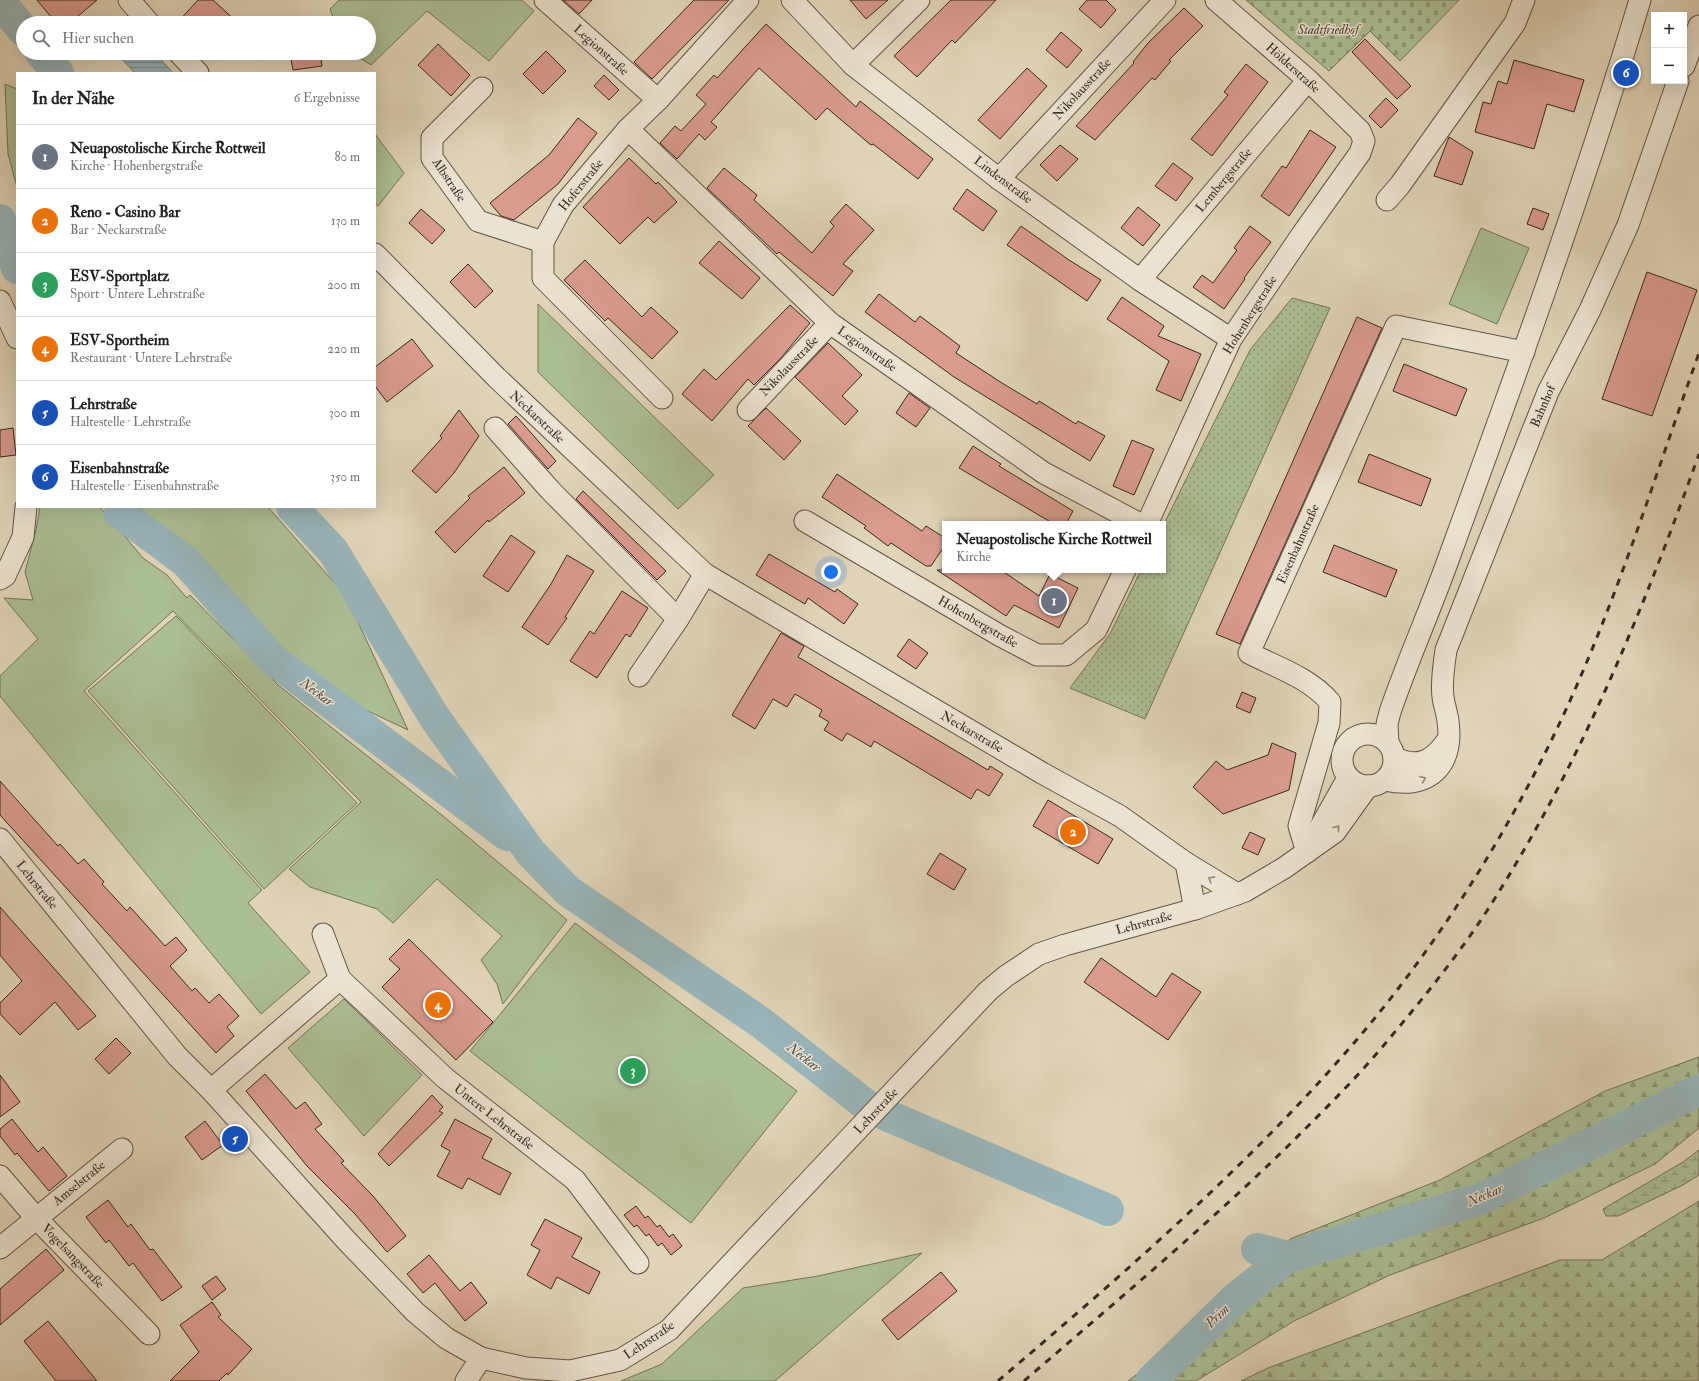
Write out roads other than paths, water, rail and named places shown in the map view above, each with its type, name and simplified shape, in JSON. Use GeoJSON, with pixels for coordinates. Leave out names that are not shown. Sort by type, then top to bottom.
{"type":"FeatureCollection","features":[{"type":"Feature","properties":{"kind":"street"},"geometry":{"type":"LineString","coordinates":[[129,0],[143,16]]}},
{"type":"Feature","properties":{"kind":"street","name":"Legionstraße"},"geometry":{"type":"LineString","coordinates":[[545,0],[658,100]]}},
{"type":"Feature","properties":{"kind":"street","name":"Hoferstraße"},"geometry":{"type":"LineString","coordinates":[[662,398],[543,278],[543,242],[563,205],[628,129],[658,100],[748,0]]}},
{"type":"Feature","properties":{"kind":"street","name":"Lindenstraße"},"geometry":{"type":"LineString","coordinates":[[792,0],[853,65],[998,179],[1140,280],[1231,339]]}},
{"type":"Feature","properties":{"kind":"street"},"geometry":{"type":"LineString","coordinates":[[853,65],[918,0]]}},
{"type":"Feature","properties":{"kind":"street","name":"Nikolausstraße"},"geometry":{"type":"LineString","coordinates":[[998,179],[1165,0]]}},
{"type":"Feature","properties":{"kind":"street","name":"Hölderstraße"},"geometry":{"type":"LineString","coordinates":[[1216,0],[1308,80],[1360,131],[1364,141]]}},
{"type":"Feature","properties":{"kind":"street"},"geometry":{"type":"LineString","coordinates":[[1387,200],[1400,185],[1515,24],[1524,0]]}},
{"type":"Feature","properties":{"kind":"street"},"geometry":{"type":"LineString","coordinates":[[1399,686],[1361,734],[1351,740],[1342,753],[1342,766],[1348,778],[1358,784],[1376,783],[1392,770],[1387,724],[1399,686],[1430,609],[1524,352],[1616,82],[1640,0]]}},
{"type":"Feature","properties":{"kind":"street"},"geometry":{"type":"LineString","coordinates":[[1687,58],[1699,26]]}},
{"type":"Feature","properties":{"kind":"street"},"geometry":{"type":"LineString","coordinates":[[186,60],[197,72]]}},
{"type":"Feature","properties":{"kind":"street","name":"Lembergstraße"},"geometry":{"type":"LineString","coordinates":[[1140,280],[1308,80]]}},
{"type":"Feature","properties":{"kind":"street","name":"Bahnhof"},"geometry":{"type":"LineString","coordinates":[[1376,783],[1409,782],[1428,778],[1442,765],[1448,753],[1449,722],[1443,696],[1443,675],[1446,650],[1548,392],[1590,310],[1628,225],[1677,84]]}},
{"type":"Feature","properties":{"kind":"street","name":"Albstraße"},"geometry":{"type":"LineString","coordinates":[[482,88],[432,138],[432,158],[478,221],[543,242]]}},
{"type":"Feature","properties":{"kind":"street","name":"Legionstraße"},"geometry":{"type":"LineString","coordinates":[[628,129],[830,323],[1044,473],[1134,521]]}},
{"type":"Feature","properties":{"kind":"street","name":"Hohenbergstraße"},"geometry":{"type":"LineString","coordinates":[[1148,521],[1231,339],[1303,233],[1360,153],[1364,141]]}},
{"type":"Feature","properties":{"kind":"street","name":"Neckarstraße"},"geometry":{"type":"LineString","coordinates":[[376,255],[497,378],[705,574],[1035,769],[1120,816],[1186,862],[1237,894]]}},
{"type":"Feature","properties":{"kind":"street"},"geometry":{"type":"LineString","coordinates":[[0,301],[16,336]]}},
{"type":"Feature","properties":{"kind":"street","name":"Nikolausstraße"},"geometry":{"type":"LineString","coordinates":[[748,410],[830,323]]}},
{"type":"Feature","properties":{"kind":"street","name":"Eisenbahnstraße"},"geometry":{"type":"LineString","coordinates":[[1307,852],[1299,826],[1329,723],[1330,702],[1321,691],[1249,653],[1396,326],[1524,352]]}},
{"type":"Feature","properties":{"kind":"street"},"geometry":{"type":"LineString","coordinates":[[495,428],[544,497],[678,619]]}},
{"type":"Feature","properties":{"kind":"street"},"geometry":{"type":"LineString","coordinates":[[2,577],[23,537],[26,508]]}},
{"type":"Feature","properties":{"kind":"street","name":"Hohenbergstraße"},"geometry":{"type":"LineString","coordinates":[[805,520],[999,635],[1037,655],[1066,655],[1096,630],[1124,573]]}},
{"type":"Feature","properties":{"kind":"street"},"geometry":{"type":"LineString","coordinates":[[639,676],[678,619],[705,574]]}},
{"type":"Feature","properties":{"kind":"street"},"geometry":{"type":"LineString","coordinates":[[1361,734],[1374,734],[1402,761],[1422,763],[1438,754],[1448,739]]}},
{"type":"Feature","properties":{"kind":"street","name":"Lehrstraße"},"geometry":{"type":"LineString","coordinates":[[1307,852],[1348,778]]}},
{"type":"Feature","properties":{"kind":"street","name":"Lehrstraße"},"geometry":{"type":"LineString","coordinates":[[0,839],[177,1056],[211,1090],[346,1240],[415,1312],[446,1338],[481,1358],[526,1368],[570,1371],[620,1360],[669,1330],[988,991],[1006,976],[1039,954],[1065,945],[1195,909],[1237,894],[1284,868],[1335,832],[1376,783]]}},
{"type":"Feature","properties":{"kind":"street"},"geometry":{"type":"LineString","coordinates":[[1186,862],[1195,909]]}},
{"type":"Feature","properties":{"kind":"street","name":"Untere Lehrstraße"},"geometry":{"type":"LineString","coordinates":[[323,934],[340,979],[445,1078],[574,1180],[638,1263]]}},
{"type":"Feature","properties":{"kind":"street"},"geometry":{"type":"LineString","coordinates":[[211,1090],[340,979]]}},
{"type":"Feature","properties":{"kind":"street","name":"Amselstraße"},"geometry":{"type":"LineString","coordinates":[[0,1248],[122,1149]]}},
{"type":"Feature","properties":{"kind":"street","name":"Vogelsangstraße"},"geometry":{"type":"LineString","coordinates":[[0,1176],[36,1218],[149,1334]]}},
{"type":"Feature","properties":{"kind":"street"},"geometry":{"type":"LineString","coordinates":[[466,1381],[481,1358]]}},
{"type":"Feature","properties":{"kind":"water"},"geometry":{"type":"Polygon","coordinates":[[[123,60],[161,60],[172,72],[134,72],[123,60]]]}},
{"type":"Feature","properties":{"kind":"waterway","name":"Neckar"},"geometry":{"type":"LineString","coordinates":[[0,2],[16,21]]}},
{"type":"Feature","properties":{"kind":"waterway","name":"Neckar"},"geometry":{"type":"LineString","coordinates":[[47,60],[57,72]]}},
{"type":"Feature","properties":{"kind":"waterway","name":"Neckar"},"geometry":{"type":"LineString","coordinates":[[0,220],[16,265]]}},
{"type":"Feature","properties":{"kind":"waterway","name":"Neckar"},"geometry":{"type":"LineString","coordinates":[[293,508],[333,551],[435,718],[531,853],[568,891],[760,1022],[870,1108],[1108,1210]]}},
{"type":"Feature","properties":{"kind":"waterway","name":"Neckar"},"geometry":{"type":"LineString","coordinates":[[120,513],[186,562],[272,659],[507,835]]}},
{"type":"Feature","properties":{"kind":"waterway","name":"Neckar"},"geometry":{"type":"LineString","coordinates":[[1257,1249],[1288,1257],[1480,1199],[1699,1090]]}},
{"type":"Feature","properties":{"kind":"waterway","name":"Prim"},"geometry":{"type":"LineString","coordinates":[[1151,1381],[1237,1297],[1288,1257]]}},
{"type":"Feature","properties":{"kind":"railway"},"geometry":{"type":"LineString","coordinates":[[998,1381],[1144,1254],[1238,1166],[1284,1120],[1370,1024],[1440,931],[1483,865],[1503,831],[1540,763],[1564,714],[1607,612],[1645,509],[1699,353]]}},
{"type":"Feature","properties":{"kind":"railway"},"geometry":{"type":"LineString","coordinates":[[1024,1381],[1190,1237],[1287,1147],[1337,1097],[1373,1058],[1430,989],[1474,931],[1531,838],[1586,732],[1635,622],[1699,454]]}},
{"type":"Feature","properties":{"kind":"place","name":"Eisenbahnstraße"},"geometry":{"type":"Point","coordinates":[1626,73]}},
{"type":"Feature","properties":{"kind":"place","name":"Neuapostolische Kirche Rottweil"},"geometry":{"type":"Point","coordinates":[1054,601]}},
{"type":"Feature","properties":{"kind":"place","name":"Reno - Casino Bar"},"geometry":{"type":"Point","coordinates":[1073,832]}},
{"type":"Feature","properties":{"kind":"place","name":"ESV-Sportheim"},"geometry":{"type":"Point","coordinates":[438,1005]}},
{"type":"Feature","properties":{"kind":"place","name":"ESV-Sportplatz"},"geometry":{"type":"Point","coordinates":[633,1071]}},
{"type":"Feature","properties":{"kind":"place","name":"Lehrstraße"},"geometry":{"type":"Point","coordinates":[235,1139]}},
{"type":"Feature","properties":{"kind":"park label","name":"Stadtfriedhof"},"geometry":{"type":"Point","coordinates":[1328,30]}}]}
